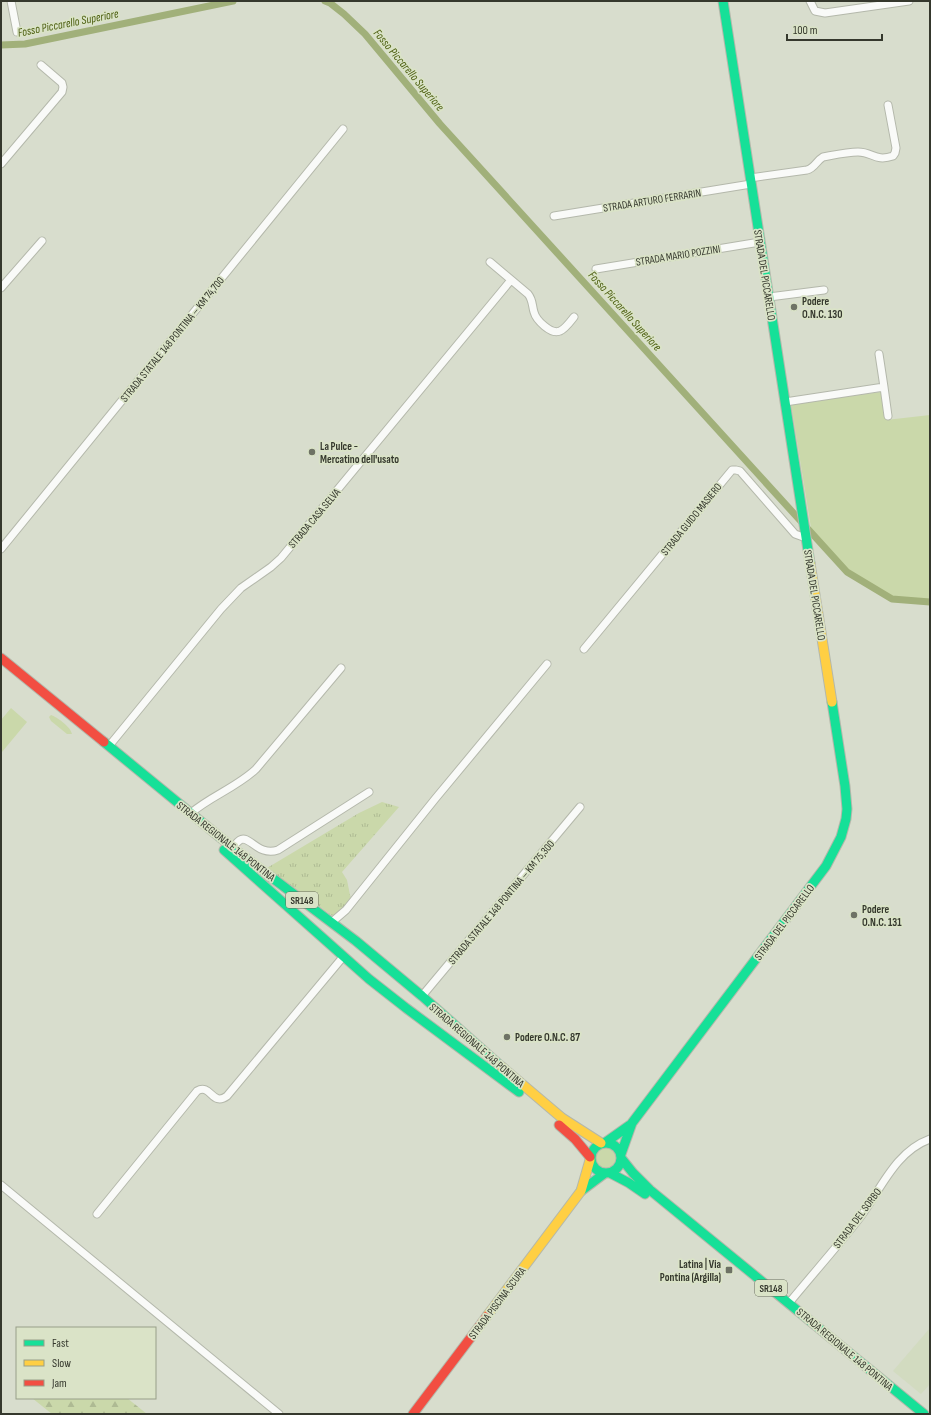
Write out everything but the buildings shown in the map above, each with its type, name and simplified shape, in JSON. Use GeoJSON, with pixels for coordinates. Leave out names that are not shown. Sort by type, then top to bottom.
{"type":"FeatureCollection","features":[{"type":"Feature","properties":{"kind":"main road","name":"STRADA DEL PICCARELLO"},"geometry":{"type":"LineString","coordinates":[[621,1156],[632,1124],[819,875],[838,846],[844,832],[847,814],[846,791],[723,1]]}},
{"type":"Feature","properties":{"kind":"main road","name":"STRADA REGIONALE 148 PONTINA"},"geometry":{"type":"LineString","coordinates":[[1,658],[233,847],[332,922],[422,996],[513,1077],[562,1118],[584,1134],[615,1146],[633,1173],[646,1186],[924,1414]]}},
{"type":"Feature","properties":{"kind":"main road","name":"STRADA REGIONALE 148 PONTINA"},"geometry":{"type":"LineString","coordinates":[[1,666],[200,830],[343,957],[406,1008],[551,1118],[575,1139],[590,1159],[596,1170],[608,1173],[644,1193],[913,1414]]}},
{"type":"Feature","properties":{"kind":"main road","name":"STRADA DEL PICCARELLO"},"geometry":{"type":"LineString","coordinates":[[604,1143],[632,1124]]}},
{"type":"Feature","properties":{"kind":"main road"},"geometry":{"type":"LineString","coordinates":[[590,1159],[593,1148],[604,1143]]}},
{"type":"Feature","properties":{"kind":"main road"},"geometry":{"type":"LineString","coordinates":[[608,1173],[618,1167],[621,1156]]}},
{"type":"Feature","properties":{"kind":"main road","name":"STRADA PISCINA SCURA"},"geometry":{"type":"LineString","coordinates":[[413,1414],[580,1191],[590,1159]]}},
{"type":"Feature","properties":{"kind":"main road","name":"STRADA PISCINA SCURA"},"geometry":{"type":"LineString","coordinates":[[580,1191],[608,1173]]}},
{"type":"Feature","properties":{"kind":"street"},"geometry":{"type":"LineString","coordinates":[[11,1],[17,32]]}},
{"type":"Feature","properties":{"kind":"street"},"geometry":{"type":"LineString","coordinates":[[810,1],[815,11],[825,13],[909,1]]}},
{"type":"Feature","properties":{"kind":"street"},"geometry":{"type":"LineString","coordinates":[[1,164],[62,92],[62,83],[41,65]]}},
{"type":"Feature","properties":{"kind":"street","name":"STRADA ARTURO FERRARIN"},"geometry":{"type":"LineString","coordinates":[[554,216],[807,170],[812,168],[820,159],[855,152],[864,153],[877,158],[893,156],[896,148],[888,106]]}},
{"type":"Feature","properties":{"kind":"street","name":"STRADA STATALE 148 PONTINA – KM 74,700"},"geometry":{"type":"LineString","coordinates":[[1,549],[343,129]]}},
{"type":"Feature","properties":{"kind":"street"},"geometry":{"type":"LineString","coordinates":[[1,288],[42,241]]}},
{"type":"Feature","properties":{"kind":"street","name":"STRADA MARIO POZZINI"},"geometry":{"type":"LineString","coordinates":[[596,269],[760,242]]}},
{"type":"Feature","properties":{"kind":"street"},"geometry":{"type":"LineString","coordinates":[[490,262],[530,296],[536,318],[550,330],[555,332],[560,331],[574,317]]}},
{"type":"Feature","properties":{"kind":"street","name":"STRADA CASA SELVA"},"geometry":{"type":"LineString","coordinates":[[109,746],[221,609],[241,588],[272,568],[281,558],[511,280]]}},
{"type":"Feature","properties":{"kind":"street"},"geometry":{"type":"LineString","coordinates":[[769,297],[824,290]]}},
{"type":"Feature","properties":{"kind":"street"},"geometry":{"type":"LineString","coordinates":[[879,354],[888,416]]}},
{"type":"Feature","properties":{"kind":"street"},"geometry":{"type":"LineString","coordinates":[[785,402],[884,387]]}},
{"type":"Feature","properties":{"kind":"street","name":"STRADA GUIDO MASIERO"},"geometry":{"type":"LineString","coordinates":[[584,649],[732,470],[740,472],[795,534],[806,538]]}},
{"type":"Feature","properties":{"kind":"street"},"geometry":{"type":"LineString","coordinates":[[332,922],[344,911],[547,664]]}},
{"type":"Feature","properties":{"kind":"street"},"geometry":{"type":"LineString","coordinates":[[191,813],[205,802],[256,769],[341,668]]}},
{"type":"Feature","properties":{"kind":"street"},"geometry":{"type":"LineString","coordinates":[[233,847],[243,839],[265,851],[270,852],[278,850],[369,792]]}},
{"type":"Feature","properties":{"kind":"street","name":"STRADA STATALE 148 PONTINA – KM 75,300"},"geometry":{"type":"LineString","coordinates":[[422,996],[580,808]]}},
{"type":"Feature","properties":{"kind":"street"},"geometry":{"type":"LineString","coordinates":[[97,1214],[197,1091],[202,1089],[206,1090],[219,1099],[224,1098],[229,1094],[343,957]]}},
{"type":"Feature","properties":{"kind":"street","name":"STRADA DEL SORBO"},"geometry":{"type":"LineString","coordinates":[[789,1303],[859,1219],[905,1154],[915,1146],[930,1139]]}},
{"type":"Feature","properties":{"kind":"street"},"geometry":{"type":"LineString","coordinates":[[1,1185],[278,1414]]}},
{"type":"Feature","properties":{"kind":"shaded area"},"geometry":{"type":"Polygon","coordinates":[[[930,1328],[930,1384],[921,1394],[893,1371],[930,1328]]]}},
{"type":"Feature","properties":{"kind":"green space"},"geometry":{"type":"Polygon","coordinates":[[[881,392],[886,420],[930,415],[930,602],[892,599],[847,572],[812,534],[791,404],[881,392]]]}},
{"type":"Feature","properties":{"kind":"green space"},"geometry":{"type":"Polygon","coordinates":[[[11,708],[27,722],[2,752],[1,720],[11,708]]]}},
{"type":"Feature","properties":{"kind":"green space"},"geometry":{"type":"Polygon","coordinates":[[[51,715],[66,725],[72,734],[67,734],[51,721],[49,717],[51,715]]]}},
{"type":"Feature","properties":{"kind":"green space"},"geometry":{"type":"Polygon","coordinates":[[[382,802],[399,807],[342,872],[347,880],[351,900],[334,917],[267,868],[359,813],[382,802]]]}},
{"type":"Feature","properties":{"kind":"green space"},"geometry":{"type":"Polygon","coordinates":[[[605,1145],[614,1149],[618,1158],[614,1167],[605,1171],[596,1167],[592,1158],[596,1149],[605,1145]]]}},
{"type":"Feature","properties":{"kind":"green space"},"geometry":{"type":"Polygon","coordinates":[[[33,1399],[128,1399],[147,1414],[52,1414],[33,1399]]]}},
{"type":"Feature","properties":{"kind":"waterway","name":"Fosso Piccarello Superiore"},"geometry":{"type":"LineString","coordinates":[[1,45],[25,44],[233,1]]}},
{"type":"Feature","properties":{"kind":"waterway","name":"Fosso Piccarello Superiore"},"geometry":{"type":"LineString","coordinates":[[325,1],[344,14],[365,34],[440,124],[847,572],[892,599],[930,602]]}},
{"type":"Feature","properties":{"kind":"traffic: fast"},"geometry":{"type":"LineString","coordinates":[[723,1],[810,563]]}},
{"type":"Feature","properties":{"kind":"traffic: fast"},"geometry":{"type":"LineString","coordinates":[[621,1154],[632,1123],[826,866],[841,837],[847,809],[845,786],[832,702]]}},
{"type":"Feature","properties":{"kind":"traffic: fast"},"geometry":{"type":"LineString","coordinates":[[104,742],[238,852],[356,941],[422,996],[502,1067]]}},
{"type":"Feature","properties":{"kind":"traffic: fast"},"geometry":{"type":"LineString","coordinates":[[224,850],[369,979],[519,1092]]}},
{"type":"Feature","properties":{"kind":"traffic: fast"},"geometry":{"type":"LineString","coordinates":[[606,1142],[630,1125]]}},
{"type":"Feature","properties":{"kind":"traffic: fast"},"geometry":{"type":"LineString","coordinates":[[606,1143],[617,1147],[621,1158],[617,1169],[606,1173],[595,1169],[591,1158],[595,1147],[606,1143]]}},
{"type":"Feature","properties":{"kind":"traffic: fast"},"geometry":{"type":"LineString","coordinates":[[621,1158],[650,1190],[924,1414]]}},
{"type":"Feature","properties":{"kind":"traffic: fast"},"geometry":{"type":"LineString","coordinates":[[581,1191],[605,1173]]}},
{"type":"Feature","properties":{"kind":"traffic: fast"},"geometry":{"type":"LineString","coordinates":[[610,1173],[629,1183],[645,1194]]}},
{"type":"Feature","properties":{"kind":"traffic: slow"},"geometry":{"type":"LineString","coordinates":[[810,563],[832,702]]}},
{"type":"Feature","properties":{"kind":"traffic: slow"},"geometry":{"type":"LineString","coordinates":[[502,1067],[562,1118],[601,1143]]}},
{"type":"Feature","properties":{"kind":"traffic: slow"},"geometry":{"type":"LineString","coordinates":[[487,1316],[581,1191],[590,1160]]}},
{"type":"Feature","properties":{"kind":"traffic: jam"},"geometry":{"type":"LineString","coordinates":[[1,658],[104,742]]}},
{"type":"Feature","properties":{"kind":"traffic: jam"},"geometry":{"type":"LineString","coordinates":[[559,1125],[575,1139],[590,1157]]}},
{"type":"Feature","properties":{"kind":"traffic: jam"},"geometry":{"type":"LineString","coordinates":[[413,1414],[487,1316]]}},
{"type":"Feature","properties":{"kind":"place","name":"Podere O.N.C. 130"},"geometry":{"type":"Point","coordinates":[794,307]}},
{"type":"Feature","properties":{"kind":"place","name":"La Pulce - Mercatino dell'usato"},"geometry":{"type":"Point","coordinates":[312,452]}},
{"type":"Feature","properties":{"kind":"place","name":"Podere O.N.C. 131"},"geometry":{"type":"Point","coordinates":[854,915]}},
{"type":"Feature","properties":{"kind":"place","name":"Podere O.N.C. 87"},"geometry":{"type":"Point","coordinates":[507,1037]}},
{"type":"Feature","properties":{"kind":"place","name":"Latina | Via Pontina (Argilla)"},"geometry":{"type":"Point","coordinates":[729,1270]}}]}
